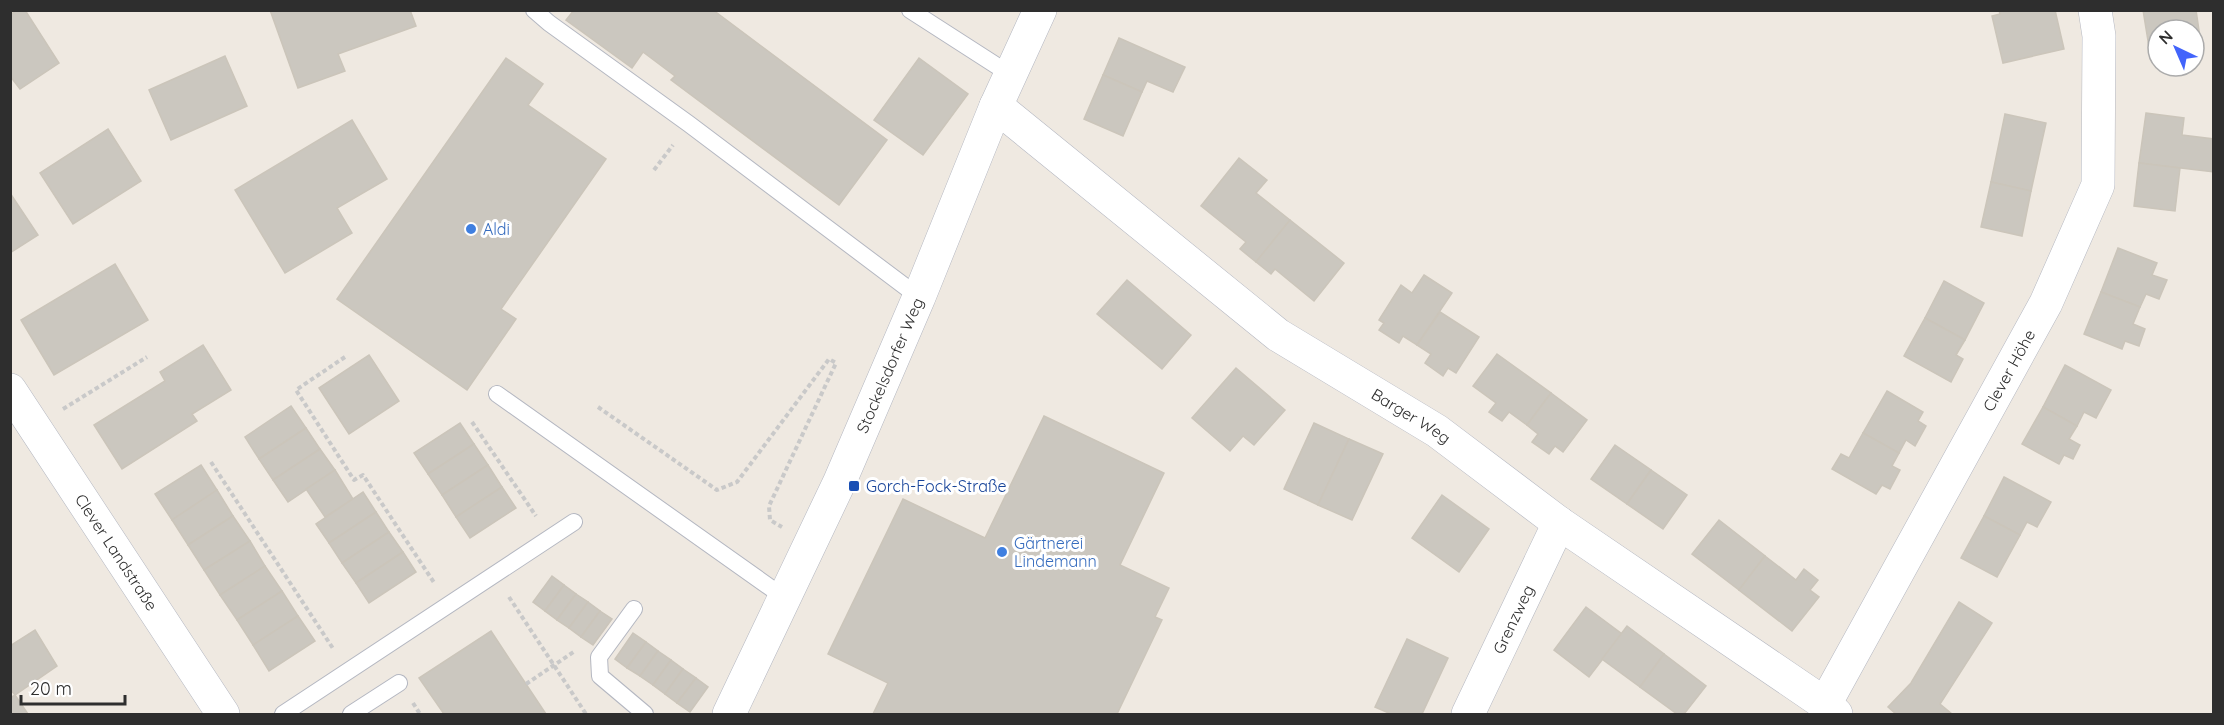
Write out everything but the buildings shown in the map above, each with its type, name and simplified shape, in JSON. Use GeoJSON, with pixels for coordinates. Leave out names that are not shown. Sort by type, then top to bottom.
{"type":"FeatureCollection","features":[{"type":"Feature","properties":{"kind":"street","name":"Stockelsdorfer Weg"},"geometry":{"type":"LineString","coordinates":[[729,714],[840,481],[919,297],[996,105],[1040,10]]}},
{"type":"Feature","properties":{"kind":"street","name":"Clever Höhe"},"geometry":{"type":"LineString","coordinates":[[1830,709],[2046,303],[2097,185],[2099,36],[2095,10]]}},
{"type":"Feature","properties":{"kind":"street","name":"Barger Weg"},"geometry":{"type":"LineString","coordinates":[[996,105],[1278,335],[1437,431],[1559,523],[1830,709]]}},
{"type":"Feature","properties":{"kind":"street","name":"Clever Landstraße"},"geometry":{"type":"LineString","coordinates":[[10,390],[223,714]]}},
{"type":"Feature","properties":{"kind":"street","name":"Grenzweg"},"geometry":{"type":"LineString","coordinates":[[1468,714],[1559,523]]}},
{"type":"Feature","properties":{"kind":"lane"},"geometry":{"type":"LineString","coordinates":[[534,10],[919,297]]}},
{"type":"Feature","properties":{"kind":"lane"},"geometry":{"type":"LineString","coordinates":[[910,10],[1011,75]]}},
{"type":"Feature","properties":{"kind":"lane"},"geometry":{"type":"LineString","coordinates":[[497,394],[785,598]]}},
{"type":"Feature","properties":{"kind":"lane"},"geometry":{"type":"LineString","coordinates":[[283,714],[574,522]]}},
{"type":"Feature","properties":{"kind":"lane"},"geometry":{"type":"LineString","coordinates":[[634,609],[600,657],[600,676],[645,714]]}},
{"type":"Feature","properties":{"kind":"lane"},"geometry":{"type":"LineString","coordinates":[[351,714],[399,683]]}},
{"type":"Feature","properties":{"kind":"path"},"geometry":{"type":"LineString","coordinates":[[35,427],[147,357]]}},
{"type":"Feature","properties":{"kind":"path"},"geometry":{"type":"LineString","coordinates":[[345,357],[296,390],[354,480],[363,475],[448,605]]}},
{"type":"Feature","properties":{"kind":"path"},"geometry":{"type":"LineString","coordinates":[[598,407],[717,490],[737,482],[828,359],[836,363],[768,506],[770,520],[810,545]]}},
{"type":"Feature","properties":{"kind":"path"},"geometry":{"type":"LineString","coordinates":[[472,422],[551,538]]}},
{"type":"Feature","properties":{"kind":"path"},"geometry":{"type":"LineString","coordinates":[[211,462],[348,671]]}},
{"type":"Feature","properties":{"kind":"path"},"geometry":{"type":"LineString","coordinates":[[506,594],[585,714]]}},
{"type":"Feature","properties":{"kind":"path"},"geometry":{"type":"LineString","coordinates":[[526,684],[580,648],[600,657]]}},
{"type":"Feature","properties":{"kind":"place","name":"Aldi"},"geometry":{"type":"Point","coordinates":[471,229]}},
{"type":"Feature","properties":{"kind":"place","name":"Gorch-Fock-Straße"},"geometry":{"type":"Point","coordinates":[854,486]}},
{"type":"Feature","properties":{"kind":"place","name":"Gärtnerei Lindemann"},"geometry":{"type":"Point","coordinates":[1002,552]}}]}
